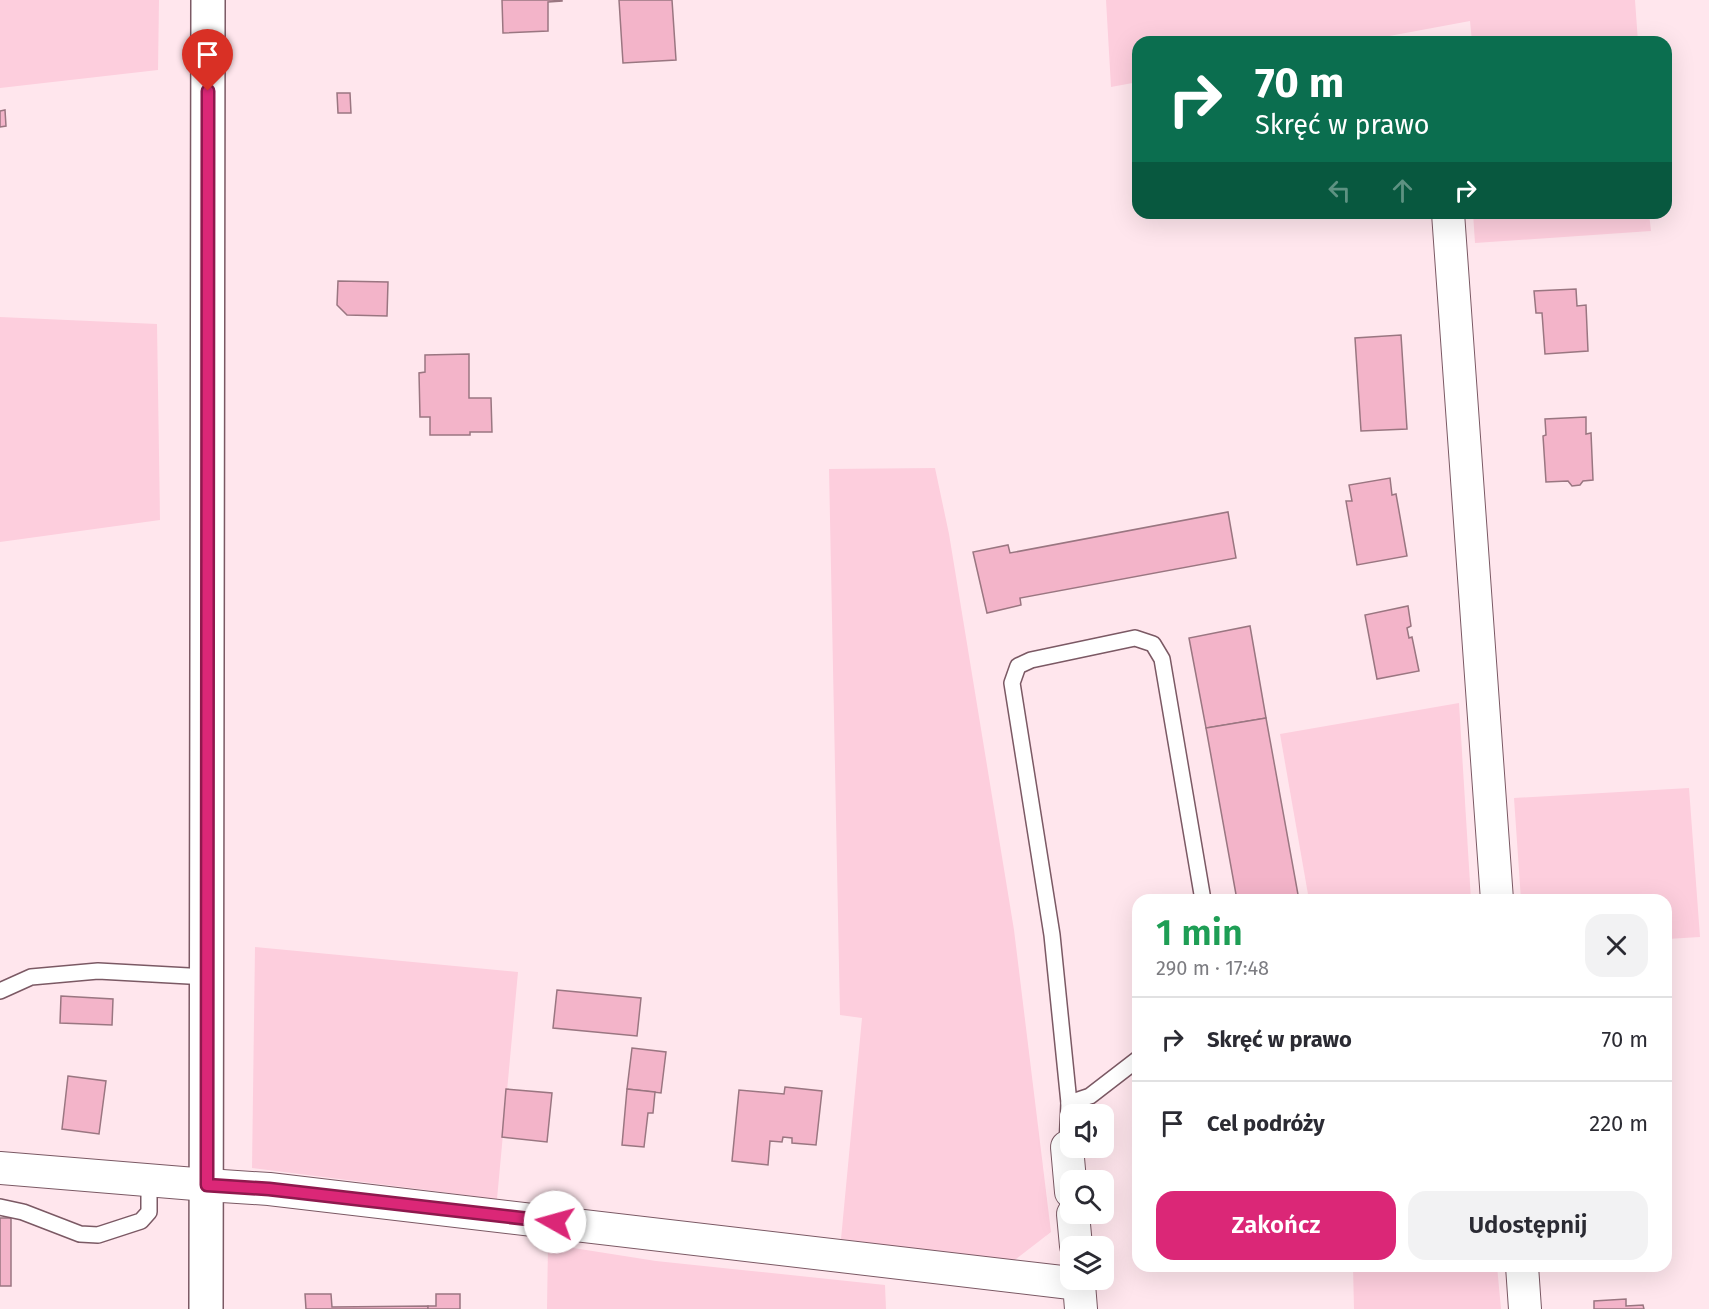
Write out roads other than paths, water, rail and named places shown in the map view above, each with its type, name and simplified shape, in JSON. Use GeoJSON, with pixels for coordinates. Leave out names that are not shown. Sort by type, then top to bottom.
{"type":"FeatureCollection","features":[{"type":"Feature","properties":{"kind":"street"},"geometry":{"type":"LineString","coordinates":[[206,1309],[208,0]]}},
{"type":"Feature","properties":{"kind":"street"},"geometry":{"type":"LineString","coordinates":[[1448,219],[1497,894]]}},
{"type":"Feature","properties":{"kind":"street"},"geometry":{"type":"LineString","coordinates":[[0,1168],[269,1189],[1079,1291]]}},
{"type":"Feature","properties":{"kind":"street"},"geometry":{"type":"LineString","coordinates":[[1522,1272],[1525,1309]]}},
{"type":"Feature","properties":{"kind":"lane"},"geometry":{"type":"LineString","coordinates":[[1132,1064],[1090,1096],[1069,1103],[1052,935],[1012,683],[1018,666],[1031,660],[1136,638],[1153,644],[1162,659],[1202,894]]}},
{"type":"Feature","properties":{"kind":"lane"},"geometry":{"type":"LineString","coordinates":[[0,991],[31,977],[98,971],[207,977]]}},
{"type":"Feature","properties":{"kind":"lane"},"geometry":{"type":"LineString","coordinates":[[0,1207],[23,1212],[80,1234],[98,1235],[141,1221],[149,1212],[149,1181]]}}]}
